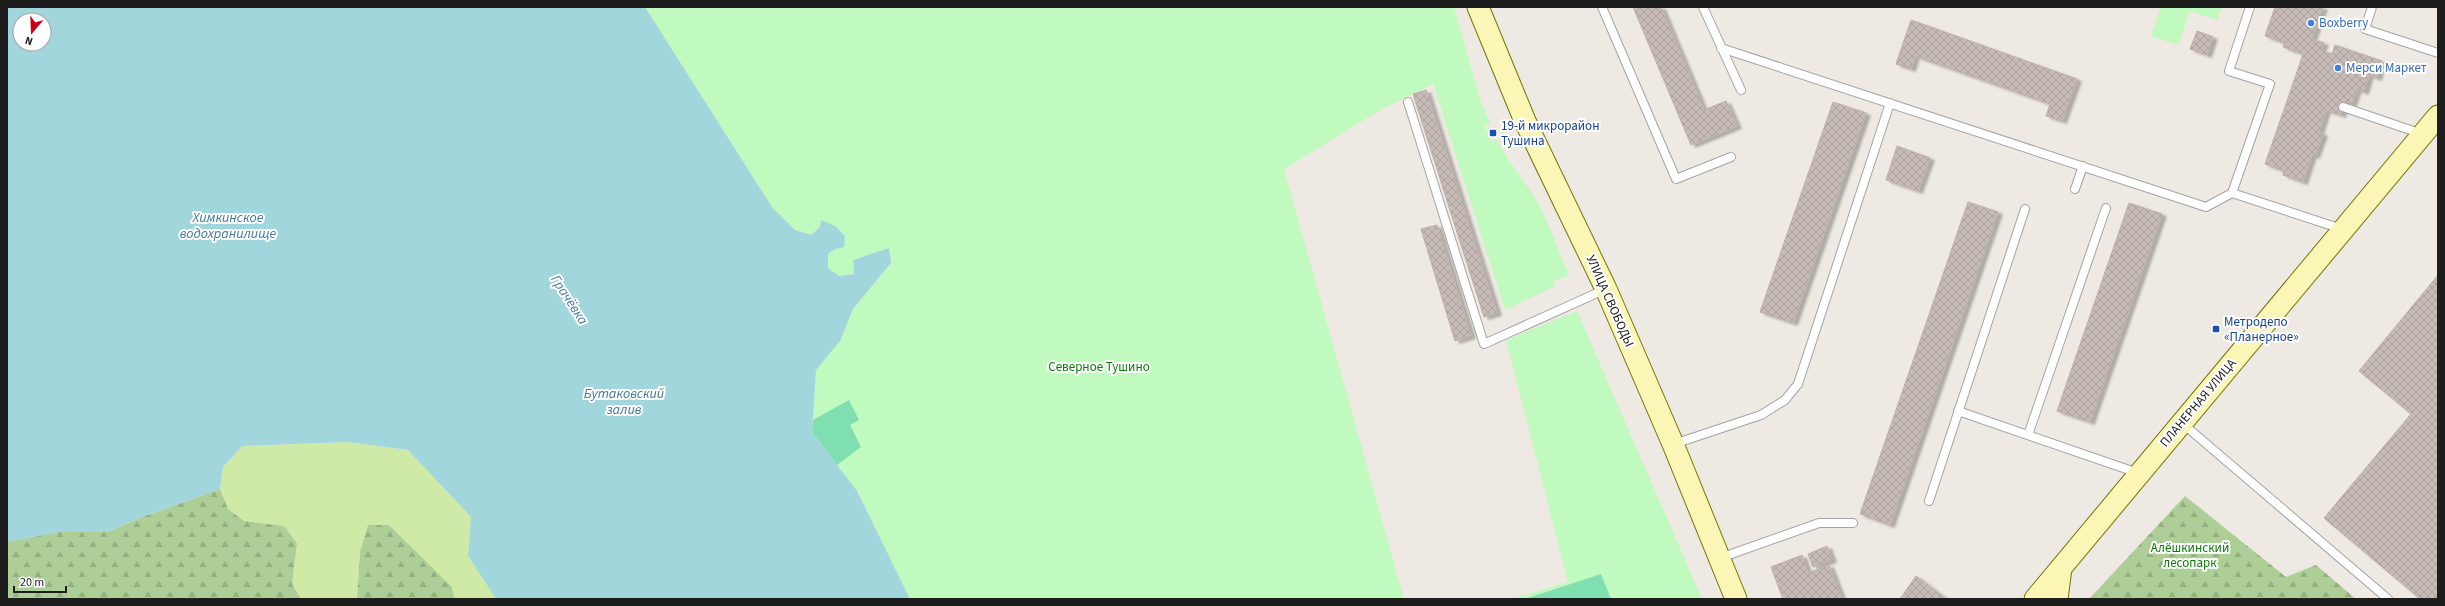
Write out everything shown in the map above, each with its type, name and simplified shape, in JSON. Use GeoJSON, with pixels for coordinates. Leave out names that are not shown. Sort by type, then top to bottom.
{"type":"FeatureCollection","features":[{"type":"Feature","properties":{"kind":"main road","name":"УЛИЦА СВОБОДЫ"},"geometry":{"type":"LineString","coordinates":[[1478,7],[1525,121],[1606,288],[1673,444],[1718,559],[1736,599]]}},
{"type":"Feature","properties":{"kind":"main road","name":"ПЛАНЕРНАЯ УЛИЦА"},"geometry":{"type":"LineString","coordinates":[[2035,599],[2181,422],[2438,116]]}},
{"type":"Feature","properties":{"kind":"main road"},"geometry":{"type":"LineString","coordinates":[[2057,599],[2061,568]]}},
{"type":"Feature","properties":{"kind":"lane"},"geometry":{"type":"LineString","coordinates":[[1602,7],[1676,179],[1731,157]]}},
{"type":"Feature","properties":{"kind":"lane"},"geometry":{"type":"LineString","coordinates":[[1703,7],[1741,90]]}},
{"type":"Feature","properties":{"kind":"lane"},"geometry":{"type":"LineString","coordinates":[[1721,48],[2206,207],[2232,193],[2270,84],[2229,71],[2250,7]]}},
{"type":"Feature","properties":{"kind":"lane"},"geometry":{"type":"LineString","coordinates":[[2371,8],[2365,29],[2438,54]]}},
{"type":"Feature","properties":{"kind":"lane"},"geometry":{"type":"LineString","coordinates":[[1408,102],[1484,344],[1606,288]]}},
{"type":"Feature","properties":{"kind":"lane"},"geometry":{"type":"LineString","coordinates":[[1673,444],[1761,415],[1785,400],[1798,384],[1890,103]]}},
{"type":"Feature","properties":{"kind":"lane"},"geometry":{"type":"LineString","coordinates":[[2343,107],[2423,134]]}},
{"type":"Feature","properties":{"kind":"lane"},"geometry":{"type":"LineString","coordinates":[[2075,189],[2083,166]]}},
{"type":"Feature","properties":{"kind":"lane"},"geometry":{"type":"LineString","coordinates":[[2232,193],[2343,230]]}},
{"type":"Feature","properties":{"kind":"lane"},"geometry":{"type":"LineString","coordinates":[[2028,435],[2106,208]]}},
{"type":"Feature","properties":{"kind":"lane"},"geometry":{"type":"LineString","coordinates":[[1929,501],[2025,209]]}},
{"type":"Feature","properties":{"kind":"lane"},"geometry":{"type":"LineString","coordinates":[[1958,412],[2139,473]]}},
{"type":"Feature","properties":{"kind":"lane"},"geometry":{"type":"LineString","coordinates":[[2181,422],[2388,599]]}},
{"type":"Feature","properties":{"kind":"lane"},"geometry":{"type":"LineString","coordinates":[[1718,559],[1819,523],[1853,523]]}},
{"type":"Feature","properties":{"kind":"green space","name":"Северное Тушино"},"geometry":{"type":"Polygon","coordinates":[[[645,7],[1454,7],[1481,102],[1490,123],[1485,126],[1492,142],[1497,139],[1540,207],[1569,275],[1554,281],[1555,286],[1505,310],[1433,84],[1382,109],[1284,169],[1404,599],[910,599],[857,491],[812,432],[816,370],[840,341],[853,309],[891,263],[889,248],[853,260],[854,274],[839,276],[828,268],[828,254],[835,249],[821,221],[820,227],[811,235],[795,230],[772,207],[645,7]]]}},
{"type":"Feature","properties":{"kind":"green space"},"geometry":{"type":"Polygon","coordinates":[[[2161,7],[2222,7],[2217,20],[2190,11],[2178,45],[2151,36],[2161,7]]]}},
{"type":"Feature","properties":{"kind":"green space"},"geometry":{"type":"Polygon","coordinates":[[[1577,311],[1702,599],[1512,599],[1568,582],[1506,340],[1577,311]]]}},
{"type":"Feature","properties":{"kind":"green space"},"geometry":{"type":"Polygon","coordinates":[[[849,400],[859,420],[850,425],[861,447],[837,465],[812,432],[813,420],[849,400]]]}},
{"type":"Feature","properties":{"kind":"green space"},"geometry":{"type":"Polygon","coordinates":[[[348,442],[408,450],[471,517],[468,556],[496,599],[454,599],[452,587],[389,525],[368,525],[360,552],[357,599],[301,599],[292,584],[297,542],[284,526],[244,521],[228,509],[220,489],[223,467],[242,446],[348,442]]]}},
{"type":"Feature","properties":{"kind":"green space"},"geometry":{"type":"Polygon","coordinates":[[[220,489],[228,509],[244,521],[284,526],[297,543],[292,584],[301,599],[7,599],[7,542],[58,532],[107,532],[142,517],[220,489]]]}},
{"type":"Feature","properties":{"kind":"green space","name":"Алёшкинский лесопарк"},"geometry":{"type":"Polygon","coordinates":[[[2185,496],[2286,577],[2316,565],[2356,599],[2089,599],[2185,496]]]}},
{"type":"Feature","properties":{"kind":"green space"},"geometry":{"type":"Polygon","coordinates":[[[368,525],[389,525],[452,587],[454,599],[357,599],[360,552],[368,525]]]}},
{"type":"Feature","properties":{"kind":"green space"},"geometry":{"type":"Polygon","coordinates":[[[1601,574],[1611,599],[1525,599],[1601,574]]]}},
{"type":"Feature","properties":{"kind":"water"},"geometry":{"type":"Polygon","coordinates":[[[7,7],[645,7],[772,207],[795,230],[811,235],[820,227],[821,220],[835,226],[845,236],[844,247],[835,249],[828,254],[828,268],[839,276],[854,274],[853,260],[889,248],[891,263],[853,309],[840,341],[816,370],[812,432],[857,491],[910,599],[496,599],[468,556],[471,517],[408,450],[348,442],[242,446],[223,467],[220,489],[142,517],[107,532],[58,532],[7,542],[7,7]]]}},
{"type":"Feature","properties":{"kind":"building"},"geometry":{"type":"Polygon","coordinates":[[[1633,7],[1661,7],[1704,110],[1726,101],[1737,126],[1691,145],[1633,7]]]}},
{"type":"Feature","properties":{"kind":"building"},"geometry":{"type":"Polygon","coordinates":[[[2275,7],[2323,7],[2312,39],[2324,43],[2321,50],[2332,54],[2335,45],[2382,61],[2377,78],[2369,75],[2364,92],[2357,89],[2352,104],[2345,102],[2341,115],[2301,102],[2300,105],[2287,101],[2303,54],[2283,47],[2285,43],[2265,36],[2275,7]]]}},
{"type":"Feature","properties":{"kind":"building"},"geometry":{"type":"Polygon","coordinates":[[[1911,20],[2077,79],[2062,121],[2046,116],[2050,104],[1915,56],[1911,69],[1896,64],[1911,20]]]}},
{"type":"Feature","properties":{"kind":"building"},"geometry":{"type":"Polygon","coordinates":[[[2197,31],[2213,37],[2207,55],[2190,49],[2197,31]]]}},
{"type":"Feature","properties":{"kind":"building"},"geometry":{"type":"Polygon","coordinates":[[[1426,90],[1497,313],[1484,317],[1413,94],[1426,90]]]}},
{"type":"Feature","properties":{"kind":"building"},"geometry":{"type":"Polygon","coordinates":[[[2287,101],[2300,105],[2301,102],[2326,110],[2319,132],[2323,134],[2315,156],[2312,155],[2303,182],[2283,175],[2284,171],[2265,164],[2287,101]]]}},
{"type":"Feature","properties":{"kind":"building"},"geometry":{"type":"Polygon","coordinates":[[[1833,102],[1866,113],[1793,323],[1760,312],[1833,102]]]}},
{"type":"Feature","properties":{"kind":"building"},"geometry":{"type":"Polygon","coordinates":[[[1897,146],[1930,158],[1918,191],[1886,180],[1897,146]]]}},
{"type":"Feature","properties":{"kind":"building"},"geometry":{"type":"Polygon","coordinates":[[[1968,202],[1998,212],[1890,525],[1860,514],[1968,202]]]}},
{"type":"Feature","properties":{"kind":"building"},"geometry":{"type":"Polygon","coordinates":[[[2129,203],[2162,214],[2090,422],[2057,411],[2129,203]]]}},
{"type":"Feature","properties":{"kind":"building"},"geometry":{"type":"Polygon","coordinates":[[[1437,225],[1471,336],[1455,341],[1421,229],[1437,225]]]}},
{"type":"Feature","properties":{"kind":"building"},"geometry":{"type":"Polygon","coordinates":[[[2438,275],[2438,599],[2420,599],[2324,518],[2411,414],[2359,371],[2438,275]]]}},
{"type":"Feature","properties":{"kind":"building"},"geometry":{"type":"Polygon","coordinates":[[[1827,546],[1832,560],[1813,567],[1808,554],[1827,546]]]}},
{"type":"Feature","properties":{"kind":"building"},"geometry":{"type":"Polygon","coordinates":[[[1802,555],[1808,573],[1829,565],[1842,599],[1783,599],[1771,567],[1802,555]]]}},
{"type":"Feature","properties":{"kind":"building"},"geometry":{"type":"Polygon","coordinates":[[[1916,576],[1946,599],[1900,599],[1916,576]]]}},
{"type":"Feature","properties":{"kind":"place","name":"Boxberry"},"geometry":{"type":"Point","coordinates":[2311,23]}},
{"type":"Feature","properties":{"kind":"place","name":"Мерси Маркет"},"geometry":{"type":"Point","coordinates":[2338,68]}},
{"type":"Feature","properties":{"kind":"place","name":"19-й микрорайон Тушина"},"geometry":{"type":"Point","coordinates":[1493,133]}},
{"type":"Feature","properties":{"kind":"place","name":"Метродепо «Планерное»"},"geometry":{"type":"Point","coordinates":[2216,329]}},
{"type":"Feature","properties":{"kind":"water label","name":"Химкинское водохранилище"},"geometry":{"type":"Point","coordinates":[228,226]}},
{"type":"Feature","properties":{"kind":"water label","name":"Грачёвка"},"geometry":{"type":"Point","coordinates":[569,300]}},
{"type":"Feature","properties":{"kind":"water label","name":"Бутаковский залив"},"geometry":{"type":"Point","coordinates":[624,402]}}]}
